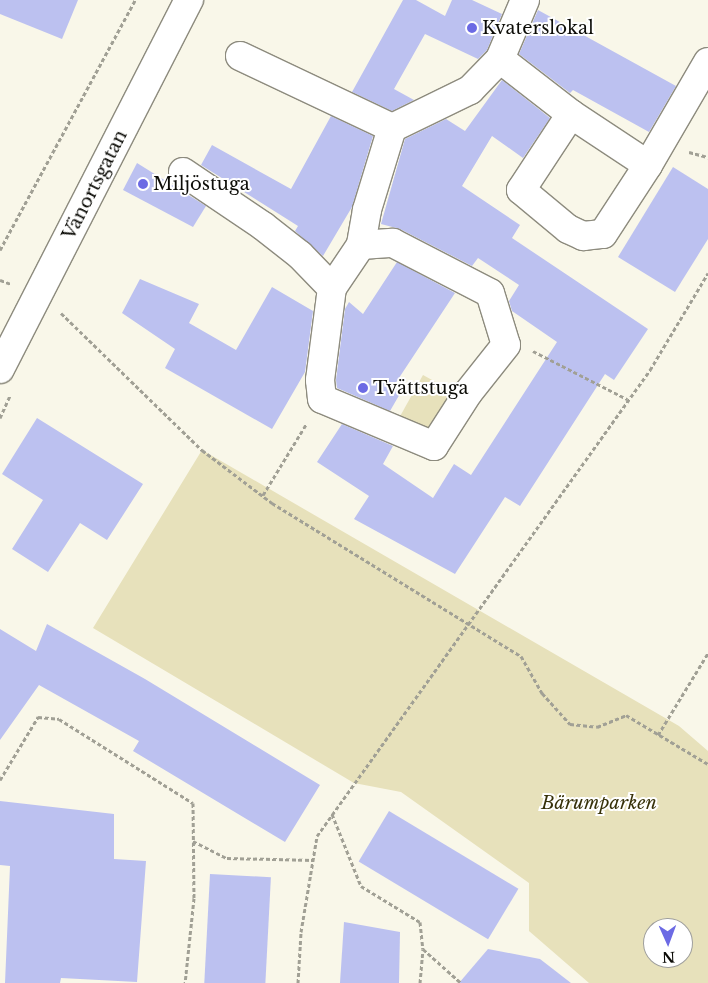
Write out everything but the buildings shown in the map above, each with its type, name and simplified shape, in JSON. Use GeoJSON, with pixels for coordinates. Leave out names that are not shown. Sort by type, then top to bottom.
{"type":"FeatureCollection","features":[{"type":"Feature","properties":{"kind":"lane","name":"Vänortsgatan"},"geometry":{"type":"LineString","coordinates":[[0,370],[190,0]]}},
{"type":"Feature","properties":{"kind":"lane"},"geometry":{"type":"LineString","coordinates":[[361,245],[393,243],[490,293],[506,345],[468,393],[434,446],[322,399],[320,380],[332,288],[361,245],[367,210],[392,128],[470,90],[500,59],[525,0]]}},
{"type":"Feature","properties":{"kind":"lane"},"geometry":{"type":"LineString","coordinates":[[240,56],[392,128]]}},
{"type":"Feature","properties":{"kind":"lane"},"geometry":{"type":"LineString","coordinates":[[500,59],[571,114],[648,165]]}},
{"type":"Feature","properties":{"kind":"lane"},"geometry":{"type":"LineString","coordinates":[[571,114],[521,190],[568,229],[583,236],[603,234],[648,165],[708,62]]}},
{"type":"Feature","properties":{"kind":"lane"},"geometry":{"type":"LineString","coordinates":[[183,172],[263,226],[300,255],[332,288]]}},
{"type":"Feature","properties":{"kind":"path"},"geometry":{"type":"LineString","coordinates":[[0,250],[134,0]]}},
{"type":"Feature","properties":{"kind":"path"},"geometry":{"type":"LineString","coordinates":[[298,983],[301,932],[317,836],[471,624],[627,399],[650,370],[708,273]]}},
{"type":"Feature","properties":{"kind":"path"},"geometry":{"type":"LineString","coordinates":[[0,280],[38,295],[53,306],[202,450],[263,495],[521,656],[542,693],[570,724],[598,727],[626,715],[708,764]]}},
{"type":"Feature","properties":{"kind":"path"},"geometry":{"type":"LineString","coordinates":[[506,345],[531,350],[627,399]]}},
{"type":"Feature","properties":{"kind":"path"},"geometry":{"type":"LineString","coordinates":[[263,495],[322,399]]}},
{"type":"Feature","properties":{"kind":"path"},"geometry":{"type":"LineString","coordinates":[[658,735],[708,653]]}},
{"type":"Feature","properties":{"kind":"path"},"geometry":{"type":"LineString","coordinates":[[0,780],[38,717],[59,719],[193,803],[194,898],[186,983]]}},
{"type":"Feature","properties":{"kind":"path"},"geometry":{"type":"LineString","coordinates":[[332,814],[361,886],[420,922],[423,950],[420,983]]}},
{"type":"Feature","properties":{"kind":"path"},"geometry":{"type":"LineString","coordinates":[[193,841],[227,858],[313,860]]}},
{"type":"Feature","properties":{"kind":"path"},"geometry":{"type":"LineString","coordinates":[[423,950],[461,983]]}},
{"type":"Feature","properties":{"kind":"green space"},"geometry":{"type":"Polygon","coordinates":[[[423,375],[461,396],[437,439],[399,418],[423,375]]]}},
{"type":"Feature","properties":{"kind":"green space","name":"Bärumparken"},"geometry":{"type":"Polygon","coordinates":[[[202,450],[679,726],[708,751],[708,983],[589,983],[529,931],[529,883],[401,792],[354,783],[93,628],[202,450]]]}},
{"type":"Feature","properties":{"kind":"place","name":"Kvaterslokal"},"geometry":{"type":"Point","coordinates":[472,28]}},
{"type":"Feature","properties":{"kind":"place","name":"Miljöstuga"},"geometry":{"type":"Point","coordinates":[143,184]}},
{"type":"Feature","properties":{"kind":"place","name":"Tvättstuga"},"geometry":{"type":"Point","coordinates":[363,388]}}]}
